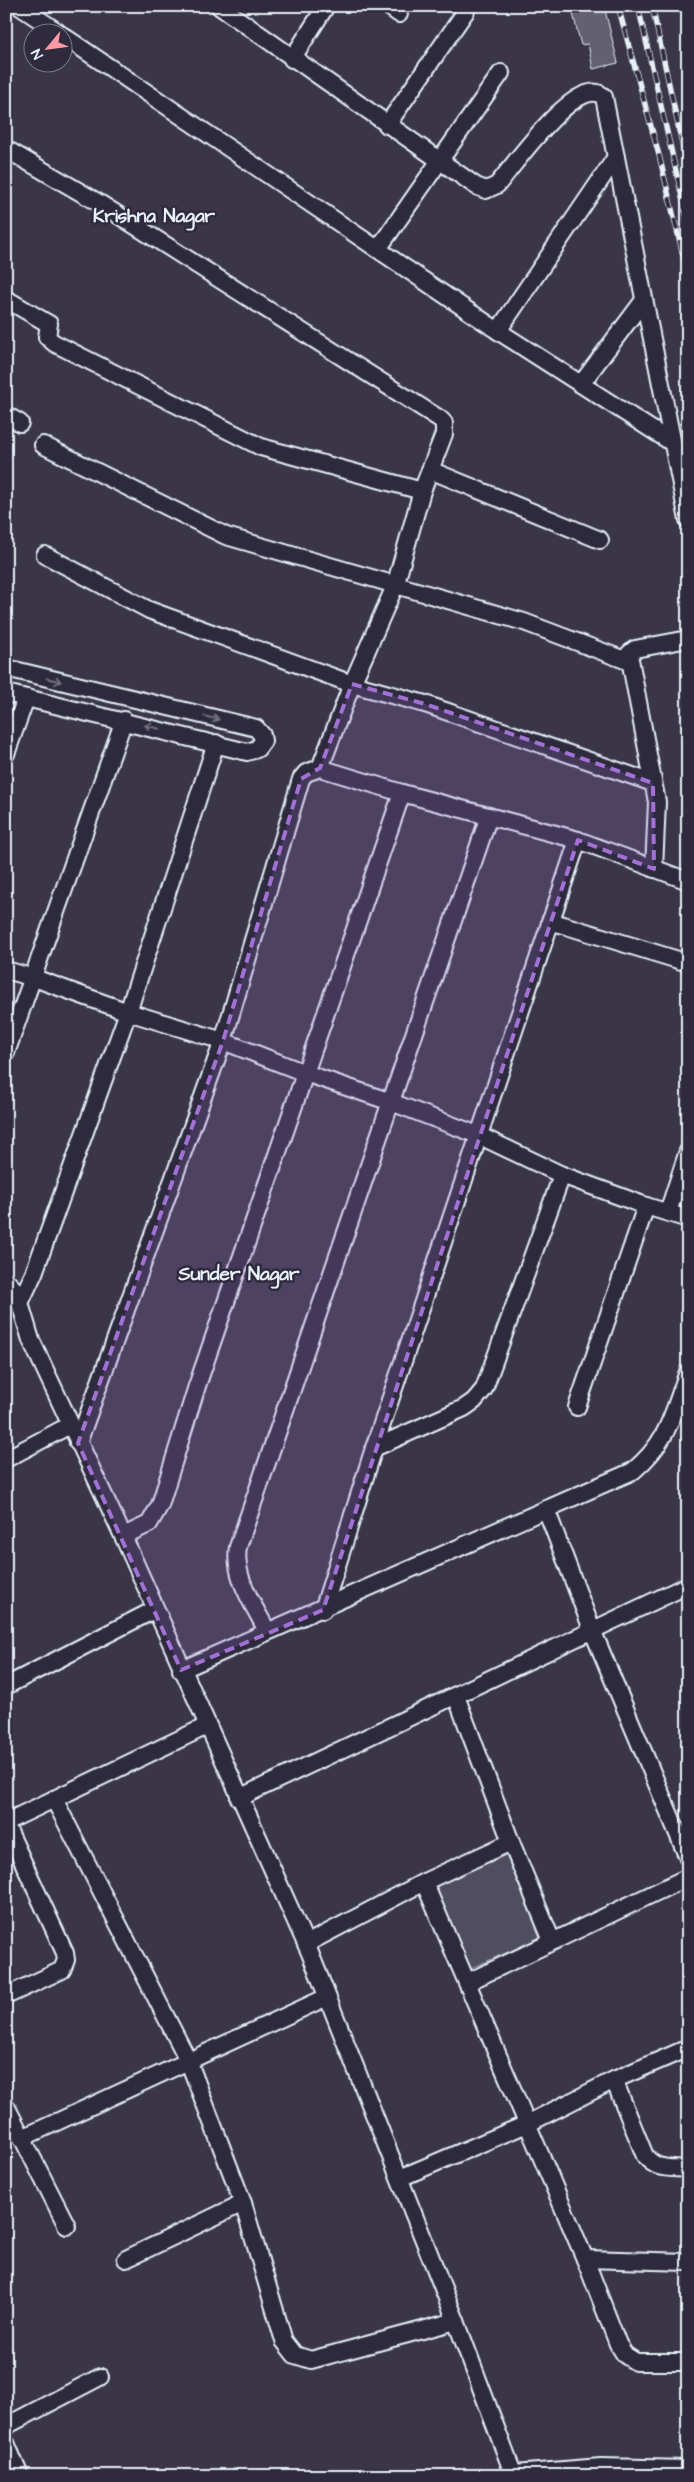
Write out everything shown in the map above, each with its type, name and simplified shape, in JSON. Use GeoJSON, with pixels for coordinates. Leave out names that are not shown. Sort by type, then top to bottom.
{"type":"FeatureCollection","features":[{"type":"Feature","properties":{"kind":"street"},"geometry":{"type":"LineString","coordinates":[[20,6],[43,22]]}},
{"type":"Feature","properties":{"kind":"street"},"geometry":{"type":"LineString","coordinates":[[219,6],[387,125],[476,186],[486,190],[502,179],[555,115],[568,104],[591,93],[598,93],[604,97],[688,520]]}},
{"type":"Feature","properties":{"kind":"street"},"geometry":{"type":"LineString","coordinates":[[292,59],[326,6]]}},
{"type":"Feature","properties":{"kind":"street"},"geometry":{"type":"LineString","coordinates":[[387,125],[466,11]]}},
{"type":"Feature","properties":{"kind":"street"},"geometry":{"type":"LineString","coordinates":[[72,42],[498,331],[671,442]]}},
{"type":"Feature","properties":{"kind":"street"},"geometry":{"type":"LineString","coordinates":[[378,249],[501,73]]}},
{"type":"Feature","properties":{"kind":"street"},"geometry":{"type":"LineString","coordinates":[[6,149],[104,206],[440,419],[445,428],[422,490],[395,586],[352,684],[320,768]]}},
{"type":"Feature","properties":{"kind":"street"},"geometry":{"type":"LineString","coordinates":[[498,331],[616,157]]}},
{"type":"Feature","properties":{"kind":"street"},"geometry":{"type":"LineString","coordinates":[[6,299],[49,324],[47,337],[54,343],[261,447],[422,490]]}},
{"type":"Feature","properties":{"kind":"street"},"geometry":{"type":"LineString","coordinates":[[581,384],[644,300]]}},
{"type":"Feature","properties":{"kind":"street"},"geometry":{"type":"LineString","coordinates":[[43,445],[226,536],[524,622],[630,662]]}},
{"type":"Feature","properties":{"kind":"street"},"geometry":{"type":"LineString","coordinates":[[430,470],[600,540]]}},
{"type":"Feature","properties":{"kind":"street"},"geometry":{"type":"LineString","coordinates":[[45,554],[150,610],[352,684],[425,704],[654,783]]}},
{"type":"Feature","properties":{"kind":"street"},"geometry":{"type":"LineString","coordinates":[[654,869],[656,802],[654,783],[629,654],[632,650],[688,639]]}},
{"type":"Feature","properties":{"kind":"street"},"geometry":{"type":"LineString","coordinates":[[6,668],[256,728],[262,735],[263,741],[259,747],[247,752],[124,720],[6,693]]}},
{"type":"Feature","properties":{"kind":"street"},"geometry":{"type":"LineString","coordinates":[[6,754],[26,698]]}},
{"type":"Feature","properties":{"kind":"street"},"geometry":{"type":"LineString","coordinates":[[6,1053],[124,720]]}},
{"type":"Feature","properties":{"kind":"street"},"geometry":{"type":"LineString","coordinates":[[20,1304],[34,1273],[128,1012],[216,743]]}},
{"type":"Feature","properties":{"kind":"street"},"geometry":{"type":"LineString","coordinates":[[78,1443],[222,1041],[302,779],[306,774],[320,768],[402,793],[578,840],[688,882]]}},
{"type":"Feature","properties":{"kind":"street"},"geometry":{"type":"LineString","coordinates":[[123,1536],[148,1524],[160,1505],[197,1386],[402,793]]}},
{"type":"Feature","properties":{"kind":"street"},"geometry":{"type":"LineString","coordinates":[[267,1631],[238,1572],[236,1559],[238,1547],[489,816]]}},
{"type":"Feature","properties":{"kind":"street"},"geometry":{"type":"LineString","coordinates":[[323,1610],[374,1448],[578,840]]}},
{"type":"Feature","properties":{"kind":"street"},"geometry":{"type":"LineString","coordinates":[[550,921],[688,963]]}},
{"type":"Feature","properties":{"kind":"street"},"geometry":{"type":"LineString","coordinates":[[6,970],[34,978],[128,1012],[222,1041],[305,1073],[391,1102],[478,1135],[562,1175],[646,1206],[688,1219]]}},
{"type":"Feature","properties":{"kind":"street"},"geometry":{"type":"LineString","coordinates":[[668,1212],[688,1151]]}},
{"type":"Feature","properties":{"kind":"street"},"geometry":{"type":"LineString","coordinates":[[374,1448],[464,1408],[484,1390],[562,1175]]}},
{"type":"Feature","properties":{"kind":"street"},"geometry":{"type":"LineString","coordinates":[[577,1407],[646,1206]]}},
{"type":"Feature","properties":{"kind":"street"},"geometry":{"type":"LineString","coordinates":[[6,1281],[14,1289],[31,1340],[123,1536],[154,1610],[306,1944],[400,2178],[514,2475],[601,2468],[688,2469]]}},
{"type":"Feature","properties":{"kind":"street"},"geometry":{"type":"LineString","coordinates":[[181,1670],[267,1631],[323,1610],[634,1471],[651,1456],[665,1436],[688,1372]]}},
{"type":"Feature","properties":{"kind":"street"},"geometry":{"type":"LineString","coordinates":[[6,1460],[70,1425]]}},
{"type":"Feature","properties":{"kind":"street"},"geometry":{"type":"LineString","coordinates":[[546,1510],[593,1632],[688,1858]]}},
{"type":"Feature","properties":{"kind":"street"},"geometry":{"type":"LineString","coordinates":[[239,1798],[593,1632],[688,1585]]}},
{"type":"Feature","properties":{"kind":"street"},"geometry":{"type":"LineString","coordinates":[[7,1683],[154,1610]]}},
{"type":"Feature","properties":{"kind":"street"},"geometry":{"type":"LineString","coordinates":[[456,1696],[511,1842],[552,1941]]}},
{"type":"Feature","properties":{"kind":"street"},"geometry":{"type":"LineString","coordinates":[[6,1996],[62,1970],[66,1960],[65,1952],[6,1823],[207,1726]]}},
{"type":"Feature","properties":{"kind":"street"},"geometry":{"type":"LineString","coordinates":[[54,1799],[188,2060],[243,2203],[284,2341],[295,2355],[311,2360],[456,2321]]}},
{"type":"Feature","properties":{"kind":"street"},"geometry":{"type":"LineString","coordinates":[[306,1944],[424,1882],[511,1842]]}},
{"type":"Feature","properties":{"kind":"street"},"geometry":{"type":"LineString","coordinates":[[468,1982],[688,1877]]}},
{"type":"Feature","properties":{"kind":"street"},"geometry":{"type":"LineString","coordinates":[[424,1882],[585,2259],[618,2344],[625,2355],[636,2362],[688,2362]]}},
{"type":"Feature","properties":{"kind":"street"},"geometry":{"type":"LineString","coordinates":[[22,2138],[327,1997]]}},
{"type":"Feature","properties":{"kind":"street"},"geometry":{"type":"LineString","coordinates":[[400,2178],[527,2124],[614,2080],[688,2048]]}},
{"type":"Feature","properties":{"kind":"street"},"geometry":{"type":"LineString","coordinates":[[614,2080],[645,2156],[650,2162],[658,2166],[688,2169]]}},
{"type":"Feature","properties":{"kind":"street"},"geometry":{"type":"LineString","coordinates":[[6,2106],[67,2226]]}},
{"type":"Feature","properties":{"kind":"street"},"geometry":{"type":"LineString","coordinates":[[126,2259],[243,2203]]}},
{"type":"Feature","properties":{"kind":"street"},"geometry":{"type":"LineString","coordinates":[[585,2259],[688,2262]]}},
{"type":"Feature","properties":{"kind":"street"},"geometry":{"type":"LineString","coordinates":[[6,2426],[100,2377]]}},
{"type":"Feature","properties":{"kind":"street"},"geometry":{"type":"LineString","coordinates":[[6,2443],[20,2476]]}},
{"type":"Feature","properties":{"kind":"highlighted area"},"geometry":{"type":"Polygon","coordinates":[[[352,684],[425,704],[653,783],[654,869],[578,840],[323,1610],[181,1670],[78,1443],[223,1041],[301,779],[320,768],[352,684]]]}},
{"type":"Feature","properties":{"kind":"shaded area"},"geometry":{"type":"Polygon","coordinates":[[[506,1849],[543,1937],[466,1970],[430,1884],[506,1849]]]}},
{"type":"Feature","properties":{"kind":"building"},"geometry":{"type":"Polygon","coordinates":[[[571,6],[604,6],[618,63],[593,69],[588,44],[581,45],[571,6]]]}},
{"type":"Feature","properties":{"kind":"railway"},"geometry":{"type":"LineString","coordinates":[[618,6],[660,159],[688,276]]}},
{"type":"Feature","properties":{"kind":"railway"},"geometry":{"type":"LineString","coordinates":[[638,6],[688,223]]}},
{"type":"Feature","properties":{"kind":"railway"},"geometry":{"type":"LineString","coordinates":[[652,6],[688,171]]}},
{"type":"Feature","properties":{"kind":"district","name":"Krishna Nagar"},"geometry":{"type":"Point","coordinates":[154,215]}},
{"type":"Feature","properties":{"kind":"district","name":"Sunder Nagar"},"geometry":{"type":"Point","coordinates":[239,1273]}}]}
